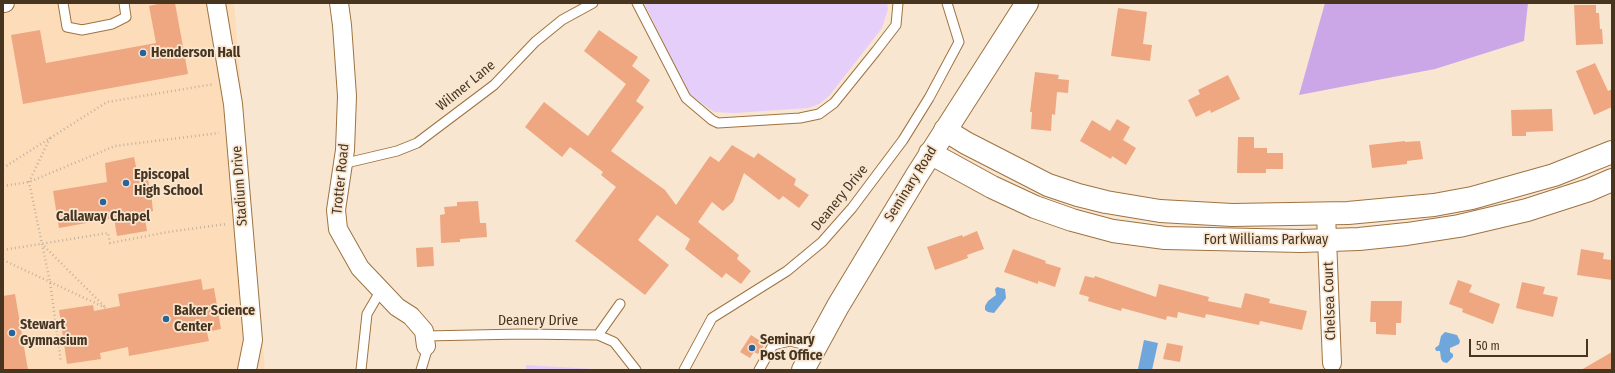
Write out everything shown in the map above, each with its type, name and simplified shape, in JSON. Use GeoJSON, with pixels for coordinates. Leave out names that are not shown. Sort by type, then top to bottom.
{"type":"FeatureCollection","features":[{"type":"Feature","properties":{"kind":"street","name":"Stadium Drive"},"geometry":{"type":"LineString","coordinates":[[216,3],[230,81],[236,130],[242,222],[253,340],[247,370]]}},
{"type":"Feature","properties":{"kind":"street","name":"Trotter Road"},"geometry":{"type":"LineString","coordinates":[[339,3],[342,24],[346,96],[345,150],[336,210],[338,229],[360,268],[397,307],[411,316],[424,330],[425,341]]}},
{"type":"Feature","properties":{"kind":"street","name":"Seminary Road"},"geometry":{"type":"LineString","coordinates":[[803,370],[879,237],[930,153],[1027,3]]}},
{"type":"Feature","properties":{"kind":"street","name":"Fort Williams Parkway"},"geometry":{"type":"LineString","coordinates":[[945,130],[966,143],[1048,184],[1078,195],[1106,202],[1160,211],[1232,214],[1326,214],[1395,209],[1472,198],[1554,175],[1612,152]]}},
{"type":"Feature","properties":{"kind":"street","name":"Fort Williams Parkway"},"geometry":{"type":"LineString","coordinates":[[930,153],[992,187],[1035,207],[1072,220],[1113,231],[1165,238],[1327,240],[1408,234],[1480,222],[1528,210],[1589,190],[1612,180]]}},
{"type":"Feature","properties":{"kind":"street","name":"Chelsea Court"},"geometry":{"type":"LineString","coordinates":[[1326,214],[1332,363]]}},
{"type":"Feature","properties":{"kind":"lane"},"geometry":{"type":"LineString","coordinates":[[63,3],[67,27],[82,30],[112,24],[126,18],[124,3]]}},
{"type":"Feature","properties":{"kind":"lane","name":"Wilmer Lane"},"geometry":{"type":"LineString","coordinates":[[342,164],[398,151],[417,142],[494,85],[535,42],[562,20],[593,3]]}},
{"type":"Feature","properties":{"kind":"lane"},"geometry":{"type":"LineString","coordinates":[[637,3],[686,98],[712,120],[718,123],[800,118],[819,114],[834,103],[896,24],[898,3]]}},
{"type":"Feature","properties":{"kind":"lane","name":"Deanery Drive"},"geometry":{"type":"LineString","coordinates":[[684,370],[712,318],[787,271],[822,242],[852,208],[903,140],[929,98],[959,42],[947,3]]}},
{"type":"Feature","properties":{"kind":"lane"},"geometry":{"type":"LineString","coordinates":[[361,370],[367,314],[380,290]]}},
{"type":"Feature","properties":{"kind":"lane"},"geometry":{"type":"LineString","coordinates":[[598,335],[620,304]]}},
{"type":"Feature","properties":{"kind":"lane","name":"Deanery Drive"},"geometry":{"type":"LineString","coordinates":[[425,341],[521,334],[598,335],[614,342],[636,370]]}},
{"type":"Feature","properties":{"kind":"lane"},"geometry":{"type":"LineString","coordinates":[[421,370],[427,350],[425,341]]}},
{"type":"Feature","properties":{"kind":"lane"},"geometry":{"type":"LineString","coordinates":[[759,370],[774,345],[790,341],[815,347]]}},
{"type":"Feature","properties":{"kind":"path"},"geometry":{"type":"LineString","coordinates":[[3,168],[107,102],[230,81]]}},
{"type":"Feature","properties":{"kind":"path"},"geometry":{"type":"LineString","coordinates":[[3,186],[29,182],[115,146],[236,130]]}},
{"type":"Feature","properties":{"kind":"path"},"geometry":{"type":"LineString","coordinates":[[50,137],[29,182],[50,282],[61,362]]}},
{"type":"Feature","properties":{"kind":"path"},"geometry":{"type":"LineString","coordinates":[[3,250],[108,233],[110,243],[168,232],[242,222]]}},
{"type":"Feature","properties":{"kind":"path"},"geometry":{"type":"LineString","coordinates":[[3,260],[106,308],[42,244]]}},
{"type":"Feature","properties":{"kind":"shaded area","name":"Episcopal High School"},"geometry":{"type":"Polygon","coordinates":[[[3,3],[234,3],[265,370],[3,370],[3,3]]]}},
{"type":"Feature","properties":{"kind":"shaded area"},"geometry":{"type":"Polygon","coordinates":[[[644,3],[887,3],[888,9],[882,28],[829,96],[819,104],[808,108],[735,113],[714,112],[689,94],[644,3]]]}},
{"type":"Feature","properties":{"kind":"shaded area"},"geometry":{"type":"Polygon","coordinates":[[[1325,3],[1528,3],[1524,41],[1435,69],[1299,95],[1325,3]]]}},
{"type":"Feature","properties":{"kind":"shaded area"},"geometry":{"type":"Polygon","coordinates":[[[526,365],[594,369],[594,370],[526,370],[526,365]]]}},
{"type":"Feature","properties":{"kind":"water"},"geometry":{"type":"Polygon","coordinates":[[[997,287],[1005,289],[1006,298],[994,313],[988,312],[985,310],[985,306],[988,301],[996,295],[995,289],[997,287]]]}},
{"type":"Feature","properties":{"kind":"water"},"geometry":{"type":"Polygon","coordinates":[[[1445,332],[1457,335],[1460,341],[1459,344],[1450,348],[1450,352],[1453,354],[1453,357],[1447,363],[1443,362],[1440,351],[1436,351],[1435,348],[1439,345],[1441,336],[1445,332]]]}},
{"type":"Feature","properties":{"kind":"water"},"geometry":{"type":"Polygon","coordinates":[[[1144,340],[1158,343],[1152,370],[1138,369],[1144,340]]]}},
{"type":"Feature","properties":{"kind":"building","name":"Henderson Hall"},"geometry":{"type":"Polygon","coordinates":[[[162,3],[175,3],[188,74],[23,104],[11,35],[40,30],[46,63],[156,43],[149,6],[162,3]]]}},
{"type":"Feature","properties":{"kind":"building"},"geometry":{"type":"Polygon","coordinates":[[[1574,5],[1596,5],[1596,13],[1599,13],[1600,29],[1602,29],[1603,44],[1576,45],[1574,5]]]}},
{"type":"Feature","properties":{"kind":"building"},"geometry":{"type":"Polygon","coordinates":[[[1118,8],[1147,12],[1143,44],[1152,45],[1150,61],[1111,56],[1118,8]]]}},
{"type":"Feature","properties":{"kind":"building"},"geometry":{"type":"Polygon","coordinates":[[[599,30],[638,57],[632,66],[650,80],[636,101],[644,107],[611,151],[665,190],[676,205],[710,156],[719,162],[732,145],[754,158],[758,153],[796,179],[794,185],[809,195],[799,208],[783,196],[779,200],[744,173],[733,202],[723,211],[712,202],[698,222],[739,255],[737,259],[751,271],[741,284],[726,273],[722,278],[685,249],[690,239],[657,215],[638,240],[669,265],[645,295],[575,241],[616,187],[601,175],[603,172],[570,147],[562,157],[525,127],[544,102],[588,136],[626,84],[584,51],[599,30]]]}},
{"type":"Feature","properties":{"kind":"building"},"geometry":{"type":"Polygon","coordinates":[[[1595,63],[1608,91],[1612,89],[1612,107],[1594,115],[1576,71],[1595,63]]]}},
{"type":"Feature","properties":{"kind":"building"},"geometry":{"type":"Polygon","coordinates":[[[1035,72],[1059,75],[1058,79],[1069,80],[1068,93],[1057,92],[1055,115],[1052,114],[1051,131],[1031,129],[1032,112],[1030,112],[1035,72]]]}},
{"type":"Feature","properties":{"kind":"building"},"geometry":{"type":"Polygon","coordinates":[[[1228,75],[1240,99],[1211,113],[1210,110],[1196,117],[1188,100],[1200,94],[1198,90],[1228,75]]]}},
{"type":"Feature","properties":{"kind":"building"},"geometry":{"type":"Polygon","coordinates":[[[1552,109],[1553,131],[1526,132],[1526,136],[1512,136],[1511,110],[1552,109]]]}},
{"type":"Feature","properties":{"kind":"building"},"geometry":{"type":"Polygon","coordinates":[[[1117,119],[1130,127],[1123,140],[1136,148],[1126,165],[1112,156],[1111,159],[1080,141],[1092,120],[1110,131],[1117,119]]]}},
{"type":"Feature","properties":{"kind":"building"},"geometry":{"type":"Polygon","coordinates":[[[1238,137],[1254,137],[1254,148],[1267,148],[1267,153],[1283,153],[1283,169],[1266,169],[1266,173],[1237,173],[1238,137]]]}},
{"type":"Feature","properties":{"kind":"building"},"geometry":{"type":"Polygon","coordinates":[[[1420,141],[1423,159],[1407,161],[1407,164],[1372,168],[1369,145],[1420,141]]]}},
{"type":"Feature","properties":{"kind":"building","name":"Callaway Chapel"},"geometry":{"type":"Polygon","coordinates":[[[134,157],[138,176],[147,175],[151,193],[153,211],[144,213],[147,231],[117,236],[114,218],[59,228],[53,191],[107,182],[105,163],[134,157]]]}},
{"type":"Feature","properties":{"kind":"building"},"geometry":{"type":"Polygon","coordinates":[[[478,201],[480,223],[486,223],[487,237],[460,239],[460,242],[441,243],[440,215],[445,214],[444,207],[457,206],[457,202],[478,201]]]}},
{"type":"Feature","properties":{"kind":"building"},"geometry":{"type":"Polygon","coordinates":[[[977,231],[984,249],[967,255],[968,258],[935,270],[927,247],[962,235],[963,237],[977,231]]]}},
{"type":"Feature","properties":{"kind":"building"},"geometry":{"type":"Polygon","coordinates":[[[433,247],[434,266],[417,267],[416,248],[433,247]]]}},
{"type":"Feature","properties":{"kind":"building"},"geometry":{"type":"Polygon","coordinates":[[[1013,249],[1046,261],[1045,263],[1061,268],[1055,287],[1038,281],[1038,284],[1004,272],[1013,249]]]}},
{"type":"Feature","properties":{"kind":"building"},"geometry":{"type":"Polygon","coordinates":[[[1581,249],[1604,253],[1603,259],[1612,260],[1612,280],[1577,275],[1581,249]]]}},
{"type":"Feature","properties":{"kind":"building"},"geometry":{"type":"Polygon","coordinates":[[[1085,276],[1094,278],[1095,276],[1156,297],[1159,284],[1209,297],[1208,301],[1241,308],[1245,293],[1270,299],[1269,303],[1307,311],[1302,330],[1260,321],[1259,325],[1206,314],[1205,318],[1178,312],[1177,318],[1167,316],[1166,320],[1122,308],[1121,311],[1088,301],[1089,297],[1079,294],[1085,276]]]}},
{"type":"Feature","properties":{"kind":"building","name":"Baker Science Center"},"geometry":{"type":"Polygon","coordinates":[[[201,279],[203,290],[214,288],[221,329],[207,332],[209,341],[129,356],[128,347],[100,353],[101,359],[67,364],[59,310],[93,305],[94,311],[120,306],[118,294],[201,279]]]}},
{"type":"Feature","properties":{"kind":"building"},"geometry":{"type":"Polygon","coordinates":[[[1458,280],[1472,285],[1469,292],[1500,304],[1493,324],[1462,312],[1463,309],[1449,304],[1458,280]]]}},
{"type":"Feature","properties":{"kind":"building"},"geometry":{"type":"Polygon","coordinates":[[[1522,282],[1545,287],[1543,294],[1558,297],[1553,317],[1516,308],[1522,282]]]}},
{"type":"Feature","properties":{"kind":"building","name":"Stewart Gymnasium"},"geometry":{"type":"Polygon","coordinates":[[[15,294],[28,370],[3,370],[3,296],[15,294]]]}},
{"type":"Feature","properties":{"kind":"building"},"geometry":{"type":"Polygon","coordinates":[[[1371,301],[1402,301],[1401,323],[1396,323],[1396,335],[1376,334],[1376,322],[1370,322],[1371,301]]]}},
{"type":"Feature","properties":{"kind":"building","name":"Seminary Post Office"},"geometry":{"type":"Polygon","coordinates":[[[751,335],[765,344],[758,354],[754,352],[750,358],[740,352],[751,335]]]}},
{"type":"Feature","properties":{"kind":"building"},"geometry":{"type":"Polygon","coordinates":[[[1167,343],[1183,346],[1180,362],[1163,359],[1167,343]]]}},
{"type":"Feature","properties":{"kind":"building"},"geometry":{"type":"Polygon","coordinates":[[[1612,352],[1612,370],[1581,370],[1612,352]]]}},
{"type":"Feature","properties":{"kind":"place","name":"Henderson Hall"},"geometry":{"type":"Point","coordinates":[143,53]}},
{"type":"Feature","properties":{"kind":"place","name":"Episcopal High School"},"geometry":{"type":"Point","coordinates":[126,183]}},
{"type":"Feature","properties":{"kind":"place","name":"Callaway Chapel"},"geometry":{"type":"Point","coordinates":[103,202]}},
{"type":"Feature","properties":{"kind":"place","name":"Baker Science Center"},"geometry":{"type":"Point","coordinates":[166,319]}},
{"type":"Feature","properties":{"kind":"place","name":"Stewart Gymnasium"},"geometry":{"type":"Point","coordinates":[12,333]}},
{"type":"Feature","properties":{"kind":"place","name":"Seminary Post Office"},"geometry":{"type":"Point","coordinates":[752,348]}}]}
